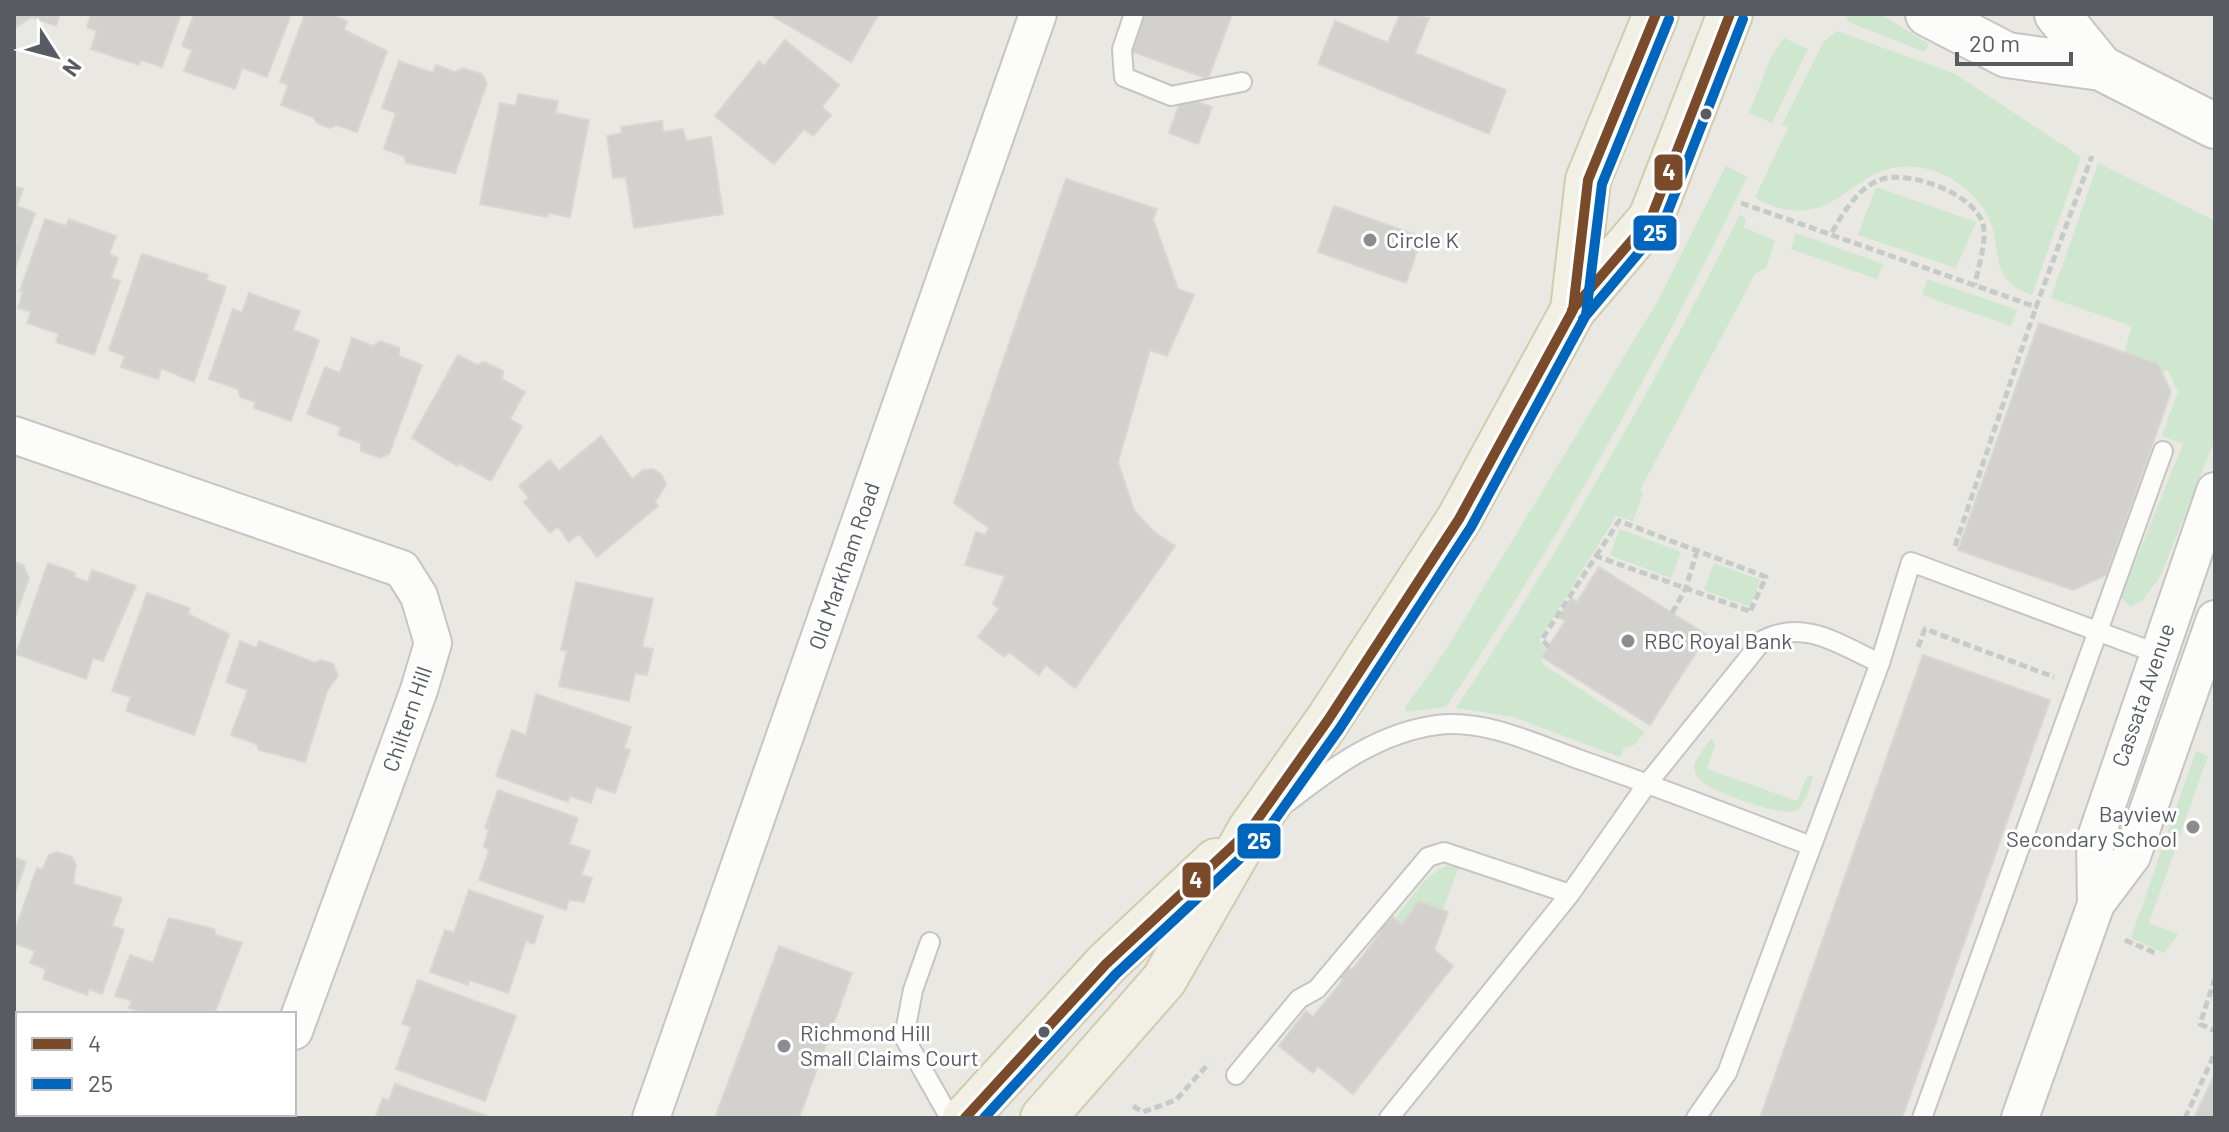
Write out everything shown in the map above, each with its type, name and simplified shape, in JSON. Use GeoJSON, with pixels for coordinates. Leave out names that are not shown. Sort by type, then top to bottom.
{"type":"FeatureCollection","features":[{"type":"Feature","properties":{"kind":"main road"},"geometry":{"type":"LineString","coordinates":[[1573,310],[1588,180],[1656,14]]}},
{"type":"Feature","properties":{"kind":"main road"},"geometry":{"type":"LineString","coordinates":[[1043,1118],[1164,980],[1250,830],[1328,720],[1459,519],[1573,310],[1651,218],[1730,14]]}},
{"type":"Feature","properties":{"kind":"main road"},"geometry":{"type":"LineString","coordinates":[[1928,14],[2007,55],[2101,68],[2215,126]]}},
{"type":"Feature","properties":{"kind":"main road"},"geometry":{"type":"LineString","coordinates":[[2057,14],[2101,68]]}},
{"type":"Feature","properties":{"kind":"main road"},"geometry":{"type":"LineString","coordinates":[[965,1118],[1106,964],[1250,830]]}},
{"type":"Feature","properties":{"kind":"street","name":"Old Markham Road"},"geometry":{"type":"LineString","coordinates":[[651,1118],[1038,14]]}},
{"type":"Feature","properties":{"kind":"street","name":"Chiltern Hill"},"geometry":{"type":"LineString","coordinates":[[14,435],[402,569],[419,596],[433,643],[419,690],[296,1026]]}},
{"type":"Feature","properties":{"kind":"street","name":"Cassata Avenue"},"geometry":{"type":"LineString","coordinates":[[2096,904],[2095,840],[2156,653],[2215,491]]}},
{"type":"Feature","properties":{"kind":"street","name":"Cassata Avenue"},"geometry":{"type":"LineString","coordinates":[[2020,1118],[2096,904],[2132,856],[2215,619]]}},
{"type":"Feature","properties":{"kind":"lane"},"geometry":{"type":"LineString","coordinates":[[1134,14],[1122,49],[1124,77],[1171,96],[1242,82]]}},
{"type":"Feature","properties":{"kind":"lane"},"geometry":{"type":"LineString","coordinates":[[1922,1118],[2163,451]]}},
{"type":"Feature","properties":{"kind":"lane"},"geometry":{"type":"LineString","coordinates":[[1696,1118],[1727,1073],[1880,663],[1911,562],[2156,653]]}},
{"type":"Feature","properties":{"kind":"lane"},"geometry":{"type":"LineString","coordinates":[[1389,1118],[1570,894],[1647,784],[1763,640],[1780,631],[1810,632],[1880,663]]}},
{"type":"Feature","properties":{"kind":"lane"},"geometry":{"type":"LineString","coordinates":[[1250,830],[1347,758],[1394,735],[1438,725],[1473,726],[1512,735],[1811,846]]}},
{"type":"Feature","properties":{"kind":"lane"},"geometry":{"type":"LineString","coordinates":[[1236,1075],[1299,999],[1317,989],[1428,857],[1444,852],[1570,894]]}},
{"type":"Feature","properties":{"kind":"lane"},"geometry":{"type":"LineString","coordinates":[[930,942],[913,990],[904,1037],[950,1118]]}},
{"type":"Feature","properties":{"kind":"path"},"geometry":{"type":"LineString","coordinates":[[1955,546],[2036,307],[2092,156]]}},
{"type":"Feature","properties":{"kind":"path"},"geometry":{"type":"LineString","coordinates":[[1832,232],[1853,199],[1881,179],[1920,178],[1935,184],[1980,215],[1984,230],[1975,285]]}},
{"type":"Feature","properties":{"kind":"path"},"geometry":{"type":"LineString","coordinates":[[1741,203],[1832,232],[2036,307]]}},
{"type":"Feature","properties":{"kind":"path"},"geometry":{"type":"LineString","coordinates":[[1549,647],[1542,640],[1619,521],[1766,577],[1753,612],[1742,617]]}},
{"type":"Feature","properties":{"kind":"path"},"geometry":{"type":"LineString","coordinates":[[1672,613],[1686,588],[1697,551]]}},
{"type":"Feature","properties":{"kind":"path"},"geometry":{"type":"LineString","coordinates":[[1596,556],[1753,612]]}},
{"type":"Feature","properties":{"kind":"path"},"geometry":{"type":"LineString","coordinates":[[1914,658],[1925,629],[2055,677]]}},
{"type":"Feature","properties":{"kind":"path"},"geometry":{"type":"LineString","coordinates":[[2125,940],[2155,953]]}},
{"type":"Feature","properties":{"kind":"path"},"geometry":{"type":"LineString","coordinates":[[2215,978],[2200,1024],[2215,1031]]}},
{"type":"Feature","properties":{"kind":"path"},"geometry":{"type":"LineString","coordinates":[[1133,1106],[1143,1112],[1176,1100],[1217,1053]]}},
{"type":"Feature","properties":{"kind":"path"},"geometry":{"type":"LineString","coordinates":[[2185,1118],[2215,1053]]}},
{"type":"Feature","properties":{"kind":"green space"},"geometry":{"type":"Polygon","coordinates":[[[1846,14],[1880,14],[1929,44],[1925,52],[1848,22],[1846,14]]]}},
{"type":"Feature","properties":{"kind":"green space"},"geometry":{"type":"Polygon","coordinates":[[[1837,31],[1955,74],[2081,157],[2032,295],[2018,289],[2003,274],[1994,233],[1981,204],[1966,189],[1940,173],[1904,166],[1881,171],[1828,203],[1809,210],[1785,209],[1755,198],[1788,128],[1782,125],[1824,41],[1837,31]]]}},
{"type":"Feature","properties":{"kind":"green space"},"geometry":{"type":"Polygon","coordinates":[[[1784,38],[1808,49],[1772,123],[1749,113],[1771,57],[1784,38]]]}},
{"type":"Feature","properties":{"kind":"green space"},"geometry":{"type":"Polygon","coordinates":[[[2098,163],[2215,221],[2215,439],[2161,575],[2144,599],[2130,607],[2121,597],[2183,444],[2162,436],[2178,392],[2168,370],[2162,372],[2124,353],[2132,326],[2051,298],[2098,163]]]}},
{"type":"Feature","properties":{"kind":"green space"},"geometry":{"type":"Polygon","coordinates":[[[1726,166],[1747,177],[1643,381],[1568,513],[1446,707],[1406,712],[1405,708],[1447,648],[1659,299],[1726,166]]]}},
{"type":"Feature","properties":{"kind":"green space"},"geometry":{"type":"Polygon","coordinates":[[[1876,187],[1976,222],[1956,268],[1858,235],[1876,187]]]}},
{"type":"Feature","properties":{"kind":"green space"},"geometry":{"type":"Polygon","coordinates":[[[1740,214],[1746,220],[1744,228],[1775,240],[1766,268],[1755,274],[1640,490],[1643,492],[1633,521],[1616,516],[1539,640],[1546,650],[1541,661],[1544,665],[1645,732],[1634,745],[1624,748],[1620,757],[1513,717],[1456,708],[1606,465],[1675,341],[1740,214]]]}},
{"type":"Feature","properties":{"kind":"green space"},"geometry":{"type":"Polygon","coordinates":[[[1796,233],[1883,264],[1877,279],[1791,249],[1796,233]]]}},
{"type":"Feature","properties":{"kind":"green space"},"geometry":{"type":"Polygon","coordinates":[[[1927,279],[2017,310],[2011,326],[1922,295],[1927,279]]]}},
{"type":"Feature","properties":{"kind":"green space"},"geometry":{"type":"Polygon","coordinates":[[[1620,529],[1681,552],[1671,578],[1610,555],[1620,529]]]}},
{"type":"Feature","properties":{"kind":"green space"},"geometry":{"type":"Polygon","coordinates":[[[1714,563],[1760,580],[1750,607],[1704,590],[1714,563]]]}},
{"type":"Feature","properties":{"kind":"green space"},"geometry":{"type":"Polygon","coordinates":[[[1711,738],[1715,745],[1707,769],[1797,801],[1807,776],[1813,776],[1803,804],[1790,812],[1764,807],[1748,803],[1701,781],[1694,764],[1711,738]]]}},
{"type":"Feature","properties":{"kind":"green space"},"geometry":{"type":"Polygon","coordinates":[[[2196,751],[2208,756],[2149,923],[2178,934],[2164,953],[2131,938],[2196,751]]]}},
{"type":"Feature","properties":{"kind":"green space"},"geometry":{"type":"Polygon","coordinates":[[[1460,863],[1443,910],[1419,901],[1402,924],[1395,919],[1431,876],[1449,865],[1460,863]]]}},
{"type":"Feature","properties":{"kind":"building"},"geometry":{"type":"Polygon","coordinates":[[[14,14],[60,14],[56,26],[32,17],[16,27],[14,14]]]}},
{"type":"Feature","properties":{"kind":"building"},"geometry":{"type":"Polygon","coordinates":[[[91,14],[181,14],[162,67],[141,60],[139,65],[91,49],[97,31],[87,27],[91,14]]]}},
{"type":"Feature","properties":{"kind":"building"},"geometry":{"type":"Polygon","coordinates":[[[194,14],[291,14],[267,77],[242,68],[235,89],[184,71],[192,50],[182,46],[194,14]]]}},
{"type":"Feature","properties":{"kind":"building"},"geometry":{"type":"Polygon","coordinates":[[[305,14],[329,14],[347,21],[344,30],[387,51],[357,132],[336,125],[330,128],[317,123],[313,117],[281,105],[288,85],[280,82],[305,14]]]}},
{"type":"Feature","properties":{"kind":"building"},"geometry":{"type":"Polygon","coordinates":[[[775,14],[879,14],[851,62],[774,17],[775,14]]]}},
{"type":"Feature","properties":{"kind":"building"},"geometry":{"type":"Polygon","coordinates":[[[1141,14],[1232,14],[1208,79],[1128,50],[1141,14]]]}},
{"type":"Feature","properties":{"kind":"building"},"geometry":{"type":"Polygon","coordinates":[[[1400,14],[1429,18],[1415,53],[1506,90],[1489,134],[1318,64],[1335,21],[1388,43],[1400,14]]]}},
{"type":"Feature","properties":{"kind":"building"},"geometry":{"type":"Polygon","coordinates":[[[785,40],[839,85],[822,107],[831,115],[813,136],[804,129],[774,164],[715,116],[759,61],[764,66],[785,40]]]}},
{"type":"Feature","properties":{"kind":"building"},"geometry":{"type":"Polygon","coordinates":[[[399,61],[433,73],[436,65],[455,72],[463,68],[482,74],[487,83],[455,173],[406,163],[404,156],[384,149],[396,113],[382,108],[399,61]]]}},
{"type":"Feature","properties":{"kind":"building"},"geometry":{"type":"Polygon","coordinates":[[[518,94],[558,101],[555,113],[589,120],[570,217],[548,213],[547,217],[480,204],[500,103],[516,106],[518,94]]]}},
{"type":"Feature","properties":{"kind":"building"},"geometry":{"type":"Polygon","coordinates":[[[1182,96],[1212,107],[1198,144],[1169,133],[1182,96]]]}},
{"type":"Feature","properties":{"kind":"building"},"geometry":{"type":"Polygon","coordinates":[[[662,121],[663,132],[683,129],[686,141],[711,137],[723,214],[634,228],[626,177],[613,178],[607,136],[622,133],[621,127],[662,121]]]}},
{"type":"Feature","properties":{"kind":"building"},"geometry":{"type":"Polygon","coordinates":[[[1066,179],[1157,209],[1153,219],[1178,289],[1194,295],[1167,356],[1150,350],[1118,462],[1134,510],[1153,531],[1175,546],[1075,688],[1046,665],[1039,675],[1009,652],[1004,657],[978,637],[999,609],[993,604],[1005,576],[965,565],[976,532],[985,535],[989,528],[954,503],[1066,179]]]}},
{"type":"Feature","properties":{"kind":"building"},"geometry":{"type":"Polygon","coordinates":[[[14,186],[23,189],[17,206],[35,213],[14,272],[14,186]]]}},
{"type":"Feature","properties":{"kind":"building"},"geometry":{"type":"Polygon","coordinates":[[[1334,206],[1422,237],[1406,283],[1318,252],[1334,206]]]}},
{"type":"Feature","properties":{"kind":"building"},"geometry":{"type":"Polygon","coordinates":[[[45,219],[66,226],[69,219],[116,236],[109,254],[118,258],[111,278],[120,281],[94,355],[56,342],[59,334],[27,323],[31,312],[18,308],[23,292],[20,291],[45,219]]]}},
{"type":"Feature","properties":{"kind":"building"},"geometry":{"type":"Polygon","coordinates":[[[142,254],[208,275],[206,280],[226,287],[194,382],[161,368],[158,379],[121,367],[125,356],[109,350],[142,254]]]}},
{"type":"Feature","properties":{"kind":"building"},"geometry":{"type":"Polygon","coordinates":[[[249,293],[300,311],[293,330],[319,340],[291,421],[254,408],[255,402],[240,397],[238,389],[209,379],[233,309],[242,313],[249,293]]]}},
{"type":"Feature","properties":{"kind":"building"},"geometry":{"type":"Polygon","coordinates":[[[2039,323],[2158,364],[2171,392],[2106,575],[2073,590],[1958,550],[2039,323]]]}},
{"type":"Feature","properties":{"kind":"building"},"geometry":{"type":"Polygon","coordinates":[[[352,338],[373,346],[380,341],[399,348],[399,356],[422,365],[389,454],[381,458],[361,451],[361,443],[338,435],[341,427],[307,414],[325,367],[340,373],[352,338]]]}},
{"type":"Feature","properties":{"kind":"building"},"geometry":{"type":"Polygon","coordinates":[[[458,355],[477,365],[485,362],[503,371],[502,379],[525,392],[510,419],[522,426],[491,481],[458,463],[457,466],[412,438],[458,355]]]}},
{"type":"Feature","properties":{"kind":"building"},"geometry":{"type":"Polygon","coordinates":[[[601,436],[632,479],[643,470],[653,469],[662,475],[666,485],[655,502],[658,506],[597,557],[579,534],[569,542],[558,527],[550,533],[524,502],[529,498],[519,486],[550,460],[559,471],[601,436]]]}},
{"type":"Feature","properties":{"kind":"building"},"geometry":{"type":"Polygon","coordinates":[[[14,562],[23,565],[29,578],[14,620],[14,562]]]}},
{"type":"Feature","properties":{"kind":"building"},"geometry":{"type":"Polygon","coordinates":[[[48,563],[75,573],[74,577],[88,582],[92,570],[136,586],[103,661],[93,658],[86,679],[16,654],[48,563]]]}},
{"type":"Feature","properties":{"kind":"building","name":"RBC Royal Bank"},"geometry":{"type":"Polygon","coordinates":[[[1599,567],[1707,635],[1650,725],[1542,657],[1565,621],[1559,617],[1571,598],[1577,602],[1599,567]]]}},
{"type":"Feature","properties":{"kind":"building"},"geometry":{"type":"Polygon","coordinates":[[[576,582],[653,599],[642,647],[653,649],[647,675],[635,673],[629,701],[559,686],[567,651],[561,650],[576,582]]]}},
{"type":"Feature","properties":{"kind":"building"},"geometry":{"type":"Polygon","coordinates":[[[147,593],[190,608],[188,614],[229,634],[194,735],[126,711],[131,697],[112,691],[147,593]]]}},
{"type":"Feature","properties":{"kind":"building"},"geometry":{"type":"Polygon","coordinates":[[[240,641],[257,648],[259,641],[315,663],[321,660],[333,664],[338,675],[327,691],[305,762],[259,750],[256,744],[231,735],[248,690],[226,682],[240,641]]]}},
{"type":"Feature","properties":{"kind":"building"},"geometry":{"type":"Polygon","coordinates":[[[1923,655],[2050,700],[1902,1118],[1760,1118],[1923,655]]]}},
{"type":"Feature","properties":{"kind":"building"},"geometry":{"type":"Polygon","coordinates":[[[536,694],[631,727],[624,748],[630,750],[615,793],[596,787],[591,803],[570,796],[568,802],[496,776],[512,730],[526,735],[536,694]]]}},
{"type":"Feature","properties":{"kind":"building"},"geometry":{"type":"Polygon","coordinates":[[[498,790],[578,818],[569,844],[590,851],[581,875],[592,878],[584,902],[569,900],[566,910],[479,880],[489,851],[484,846],[489,829],[485,828],[498,790]]]}},
{"type":"Feature","properties":{"kind":"building"},"geometry":{"type":"Polygon","coordinates":[[[57,852],[72,857],[76,865],[73,884],[122,898],[112,926],[124,930],[102,994],[89,989],[87,995],[43,979],[46,969],[30,963],[35,951],[14,943],[14,933],[37,868],[42,870],[49,855],[57,852]]]}},
{"type":"Feature","properties":{"kind":"building"},"geometry":{"type":"Polygon","coordinates":[[[14,857],[26,862],[14,896],[14,857]]]}},
{"type":"Feature","properties":{"kind":"building"},"geometry":{"type":"Polygon","coordinates":[[[469,890],[543,916],[534,944],[526,941],[508,993],[469,980],[468,985],[430,972],[445,930],[454,933],[469,890]]]}},
{"type":"Feature","properties":{"kind":"building"},"geometry":{"type":"Polygon","coordinates":[[[1419,901],[1448,912],[1434,950],[1453,966],[1353,1094],[1318,1066],[1313,1073],[1279,1046],[1306,1011],[1313,1017],[1343,980],[1340,978],[1348,967],[1352,970],[1380,933],[1377,931],[1385,921],[1388,923],[1393,917],[1402,924],[1419,901]]]}},
{"type":"Feature","properties":{"kind":"building"},"geometry":{"type":"Polygon","coordinates":[[[169,918],[214,929],[216,935],[242,943],[215,1012],[141,1012],[129,1008],[132,1001],[115,996],[130,955],[153,963],[169,918]]]}},
{"type":"Feature","properties":{"kind":"building","name":"Richmond Hill Small Claims Court"},"geometry":{"type":"Polygon","coordinates":[[[779,946],[852,973],[799,1118],[715,1118],[779,946]]]}},
{"type":"Feature","properties":{"kind":"building"},"geometry":{"type":"Polygon","coordinates":[[[418,980],[516,1016],[485,1101],[396,1069],[411,1027],[402,1024],[418,980]]]}},
{"type":"Feature","properties":{"kind":"building"},"geometry":{"type":"Polygon","coordinates":[[[2215,1074],[2215,1118],[2194,1118],[2215,1074]]]}},
{"type":"Feature","properties":{"kind":"building"},"geometry":{"type":"Polygon","coordinates":[[[395,1084],[487,1118],[375,1118],[383,1098],[389,1101],[395,1084]]]}},
{"type":"Feature","properties":{"kind":"transit line","name":"4"},"geometry":{"type":"LineString","coordinates":[[965,1118],[1106,964],[1250,830],[1328,720],[1459,519],[1573,310],[1588,180],[1656,14]]}},
{"type":"Feature","properties":{"kind":"transit line","name":"4"},"geometry":{"type":"LineString","coordinates":[[1572,310],[1651,218],[1730,14]]}},
{"type":"Feature","properties":{"kind":"transit line","name":"25"},"geometry":{"type":"LineString","coordinates":[[984,1118],[1116,974],[1261,839],[1340,728],[1471,527],[1586,315],[1602,184],[1669,19]]}},
{"type":"Feature","properties":{"kind":"transit line","name":"25"},"geometry":{"type":"LineString","coordinates":[[1583,319],[1663,224],[1743,19]]}},
{"type":"Feature","properties":{"kind":"place","name":"Circle K"},"geometry":{"type":"Point","coordinates":[1370,240]}},
{"type":"Feature","properties":{"kind":"place","name":"RBC Royal Bank"},"geometry":{"type":"Point","coordinates":[1628,641]}},
{"type":"Feature","properties":{"kind":"place","name":"Bayview Secondary School"},"geometry":{"type":"Point","coordinates":[2193,827]}},
{"type":"Feature","properties":{"kind":"place","name":"Richmond Hill Small Claims Court"},"geometry":{"type":"Point","coordinates":[784,1046]}}]}
